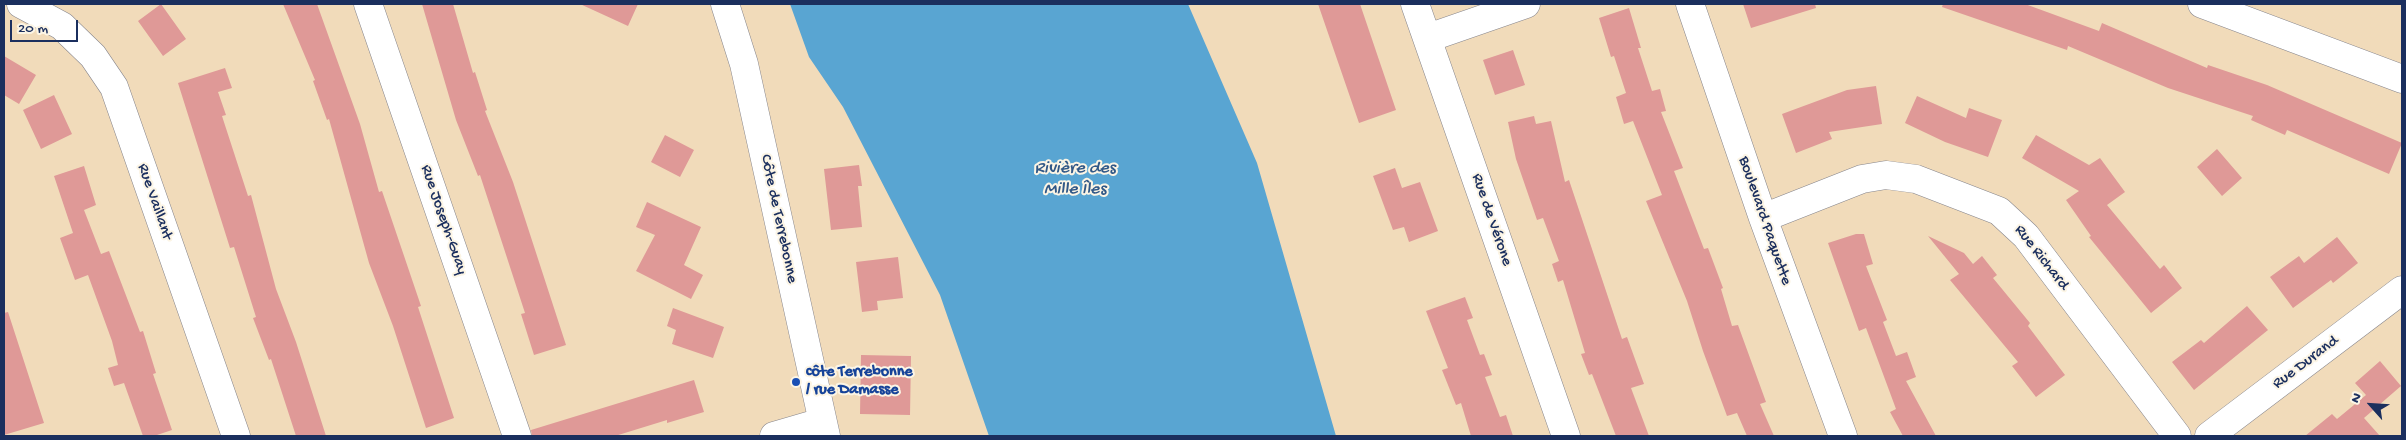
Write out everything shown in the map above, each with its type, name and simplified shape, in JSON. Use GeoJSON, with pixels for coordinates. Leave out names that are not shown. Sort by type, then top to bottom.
{"type":"FeatureCollection","features":[{"type":"Feature","properties":{"kind":"street","name":"Rue Vaillant"},"geometry":{"type":"LineString","coordinates":[[21,4],[62,26],[93,56],[114,87],[236,436]]}},
{"type":"Feature","properties":{"kind":"street","name":"Rue Joseph-Guay"},"geometry":{"type":"LineString","coordinates":[[368,4],[517,436]]}},
{"type":"Feature","properties":{"kind":"street","name":"Côte de Terrebonne"},"geometry":{"type":"LineString","coordinates":[[725,4],[744,64],[824,429]]}},
{"type":"Feature","properties":{"kind":"street","name":"Rue de Vérone"},"geometry":{"type":"LineString","coordinates":[[1415,4],[1566,436]]}},
{"type":"Feature","properties":{"kind":"street"},"geometry":{"type":"LineString","coordinates":[[1428,38],[1526,4]]}},
{"type":"Feature","properties":{"kind":"street","name":"Boulevard Paquette"},"geometry":{"type":"LineString","coordinates":[[1690,4],[1763,218],[1843,436]]}},
{"type":"Feature","properties":{"kind":"street"},"geometry":{"type":"LineString","coordinates":[[2202,4],[2402,79]]}},
{"type":"Feature","properties":{"kind":"street","name":"Rue Richard"},"geometry":{"type":"LineString","coordinates":[[1763,218],[1862,179],[1886,175],[1916,179],[1999,212],[2026,236],[2177,436]]}},
{"type":"Feature","properties":{"kind":"street","name":"Rue Durand"},"geometry":{"type":"LineString","coordinates":[[2209,436],[2402,290]]}},
{"type":"Feature","properties":{"kind":"street"},"geometry":{"type":"LineString","coordinates":[[774,436],[824,429]]}},
{"type":"Feature","properties":{"kind":"water","name":"Rivière des Mille Îles"},"geometry":{"type":"Polygon","coordinates":[[[790,4],[1188,4],[1257,163],[1336,436],[989,436],[940,295],[843,107],[809,57],[790,4]]]}},
{"type":"Feature","properties":{"kind":"building"},"geometry":{"type":"Polygon","coordinates":[[[161,4],[186,39],[163,56],[138,21],[161,4]]]}},
{"type":"Feature","properties":{"kind":"building"},"geometry":{"type":"Polygon","coordinates":[[[283,4],[317,4],[360,124],[379,192],[382,191],[421,306],[418,307],[454,418],[426,428],[393,326],[369,263],[329,119],[327,120],[313,81],[315,80],[283,4]]]}},
{"type":"Feature","properties":{"kind":"building"},"geometry":{"type":"Polygon","coordinates":[[[422,4],[453,4],[473,73],[475,72],[487,110],[485,111],[513,182],[566,345],[534,355],[521,314],[525,313],[480,175],[478,176],[456,120],[422,4]]]}},
{"type":"Feature","properties":{"kind":"building"},"geometry":{"type":"Polygon","coordinates":[[[580,4],[638,4],[628,26],[580,4]]]}},
{"type":"Feature","properties":{"kind":"building"},"geometry":{"type":"Polygon","coordinates":[[[1318,4],[1360,4],[1396,110],[1359,123],[1318,4]]]}},
{"type":"Feature","properties":{"kind":"building"},"geometry":{"type":"Polygon","coordinates":[[[1743,4],[1815,4],[1816,8],[1751,28],[1743,4]]]}},
{"type":"Feature","properties":{"kind":"building"},"geometry":{"type":"Polygon","coordinates":[[[1943,4],[2025,4],[2099,31],[2102,23],[2207,68],[2208,65],[2267,85],[2402,143],[2389,174],[2287,130],[2285,135],[2251,120],[2253,116],[2168,88],[2068,46],[2067,50],[1942,7],[1943,4]]]}},
{"type":"Feature","properties":{"kind":"building"},"geometry":{"type":"Polygon","coordinates":[[[1629,8],[1641,48],[1638,48],[1652,91],[1660,89],[1666,111],[1661,112],[1683,168],[1674,171],[1704,249],[1708,248],[1723,288],[1721,289],[1732,326],[1738,325],[1766,402],[1760,404],[1774,436],[1747,436],[1737,413],[1727,416],[1687,301],[1646,201],[1662,195],[1633,121],[1624,124],[1616,97],[1626,93],[1614,56],[1611,57],[1599,18],[1629,8]]]}},
{"type":"Feature","properties":{"kind":"building"},"geometry":{"type":"Polygon","coordinates":[[[1513,50],[1525,85],[1495,95],[1483,60],[1513,50]]]}},
{"type":"Feature","properties":{"kind":"building"},"geometry":{"type":"Polygon","coordinates":[[[4,56],[36,75],[19,104],[4,95],[4,56]]]}},
{"type":"Feature","properties":{"kind":"building"},"geometry":{"type":"Polygon","coordinates":[[[225,68],[232,88],[218,92],[226,115],[222,116],[248,196],[251,195],[276,289],[296,342],[326,436],[296,436],[271,359],[269,360],[253,318],[256,317],[234,247],[230,248],[178,83],[225,68]]]}},
{"type":"Feature","properties":{"kind":"building"},"geometry":{"type":"Polygon","coordinates":[[[1876,86],[1882,124],[1829,132],[1832,139],[1796,153],[1782,114],[1847,90],[1876,86]]]}},
{"type":"Feature","properties":{"kind":"building"},"geometry":{"type":"Polygon","coordinates":[[[54,95],[72,134],[41,149],[23,110],[54,95]]]}},
{"type":"Feature","properties":{"kind":"building"},"geometry":{"type":"Polygon","coordinates":[[[1917,96],[1966,118],[1969,108],[2002,120],[1988,157],[1945,142],[1905,123],[1917,96]]]}},
{"type":"Feature","properties":{"kind":"building"},"geometry":{"type":"Polygon","coordinates":[[[1534,116],[1536,124],[1551,121],[1565,182],[1569,180],[1622,339],[1627,337],[1644,384],[1631,388],[1649,436],[1616,436],[1592,374],[1589,375],[1581,354],[1585,353],[1563,280],[1558,282],[1552,264],[1559,261],[1543,218],[1537,220],[1516,159],[1508,122],[1534,116]]]}},
{"type":"Feature","properties":{"kind":"building"},"geometry":{"type":"Polygon","coordinates":[[[665,135],[694,150],[680,177],[651,162],[665,135]]]}},
{"type":"Feature","properties":{"kind":"building"},"geometry":{"type":"Polygon","coordinates":[[[2036,135],[2089,165],[2100,158],[2125,192],[2107,205],[2160,269],[2164,265],[2182,288],[2151,313],[2089,237],[2091,236],[2066,200],[2079,191],[2022,158],[2036,135]]]}},
{"type":"Feature","properties":{"kind":"building"},"geometry":{"type":"Polygon","coordinates":[[[2217,149],[2242,178],[2222,196],[2197,167],[2217,149]]]}},
{"type":"Feature","properties":{"kind":"building"},"geometry":{"type":"Polygon","coordinates":[[[859,165],[862,186],[858,186],[862,227],[831,230],[824,169],[859,165]]]}},
{"type":"Feature","properties":{"kind":"building"},"geometry":{"type":"Polygon","coordinates":[[[84,166],[96,205],[84,210],[101,254],[109,251],[140,332],[143,331],[156,373],[153,374],[172,430],[154,436],[143,436],[124,383],[114,386],[108,368],[118,365],[112,341],[88,275],[75,280],[60,238],[73,233],[54,176],[84,166]]]}},
{"type":"Feature","properties":{"kind":"building"},"geometry":{"type":"Polygon","coordinates":[[[1395,168],[1402,188],[1420,182],[1438,231],[1409,242],[1404,227],[1393,230],[1373,176],[1395,168]]]}},
{"type":"Feature","properties":{"kind":"building"},"geometry":{"type":"Polygon","coordinates":[[[647,202],[701,227],[684,265],[703,275],[691,299],[636,271],[655,235],[636,227],[647,202]]]}},
{"type":"Feature","properties":{"kind":"building"},"geometry":{"type":"Polygon","coordinates":[[[1856,234],[1864,234],[1873,264],[1866,266],[1887,320],[1883,322],[1896,356],[1907,352],[1916,377],[1906,381],[1936,436],[1903,436],[1890,412],[1896,409],[1866,328],[1859,331],[1828,243],[1856,234]]]}},
{"type":"Feature","properties":{"kind":"building"},"geometry":{"type":"Polygon","coordinates":[[[1928,236],[1964,253],[1973,264],[1982,256],[1997,275],[1993,278],[2030,323],[2028,326],[2065,375],[2036,397],[2012,366],[2018,362],[1950,280],[1959,274],[1928,236]]]}},
{"type":"Feature","properties":{"kind":"building"},"geometry":{"type":"Polygon","coordinates":[[[2337,237],[2358,263],[2333,283],[2331,280],[2293,308],[2270,277],[2299,256],[2304,263],[2337,237]]]}},
{"type":"Feature","properties":{"kind":"building"},"geometry":{"type":"Polygon","coordinates":[[[898,257],[903,298],[877,301],[878,310],[862,312],[856,262],[898,257]]]}},
{"type":"Feature","properties":{"kind":"building"},"geometry":{"type":"Polygon","coordinates":[[[1465,297],[1473,318],[1467,320],[1480,355],[1484,354],[1492,375],[1485,377],[1500,417],[1506,415],[1513,436],[1471,436],[1461,403],[1456,405],[1442,370],[1448,368],[1426,311],[1465,297]]]}},
{"type":"Feature","properties":{"kind":"building"},"geometry":{"type":"Polygon","coordinates":[[[2247,306],[2268,330],[2194,390],[2172,362],[2201,340],[2204,343],[2247,306]]]}},
{"type":"Feature","properties":{"kind":"building"},"geometry":{"type":"Polygon","coordinates":[[[673,308],[724,327],[713,358],[672,344],[676,330],[667,326],[673,308]]]}},
{"type":"Feature","properties":{"kind":"building"},"geometry":{"type":"Polygon","coordinates":[[[8,312],[44,423],[4,435],[4,313],[8,312]]]}},
{"type":"Feature","properties":{"kind":"building"},"geometry":{"type":"Polygon","coordinates":[[[861,355],[911,356],[910,415],[860,414],[861,355]]]}},
{"type":"Feature","properties":{"kind":"building"},"geometry":{"type":"Polygon","coordinates":[[[2380,361],[2401,386],[2364,418],[2380,436],[2305,436],[2332,414],[2337,419],[2366,395],[2355,383],[2380,361]]]}},
{"type":"Feature","properties":{"kind":"building"},"geometry":{"type":"Polygon","coordinates":[[[694,380],[704,412],[667,423],[667,420],[615,436],[532,436],[531,430],[694,380]]]}},
{"type":"Feature","properties":{"kind":"place","name":"côte Terrebonne / rue Damasse"},"geometry":{"type":"Point","coordinates":[796,382]}}]}
